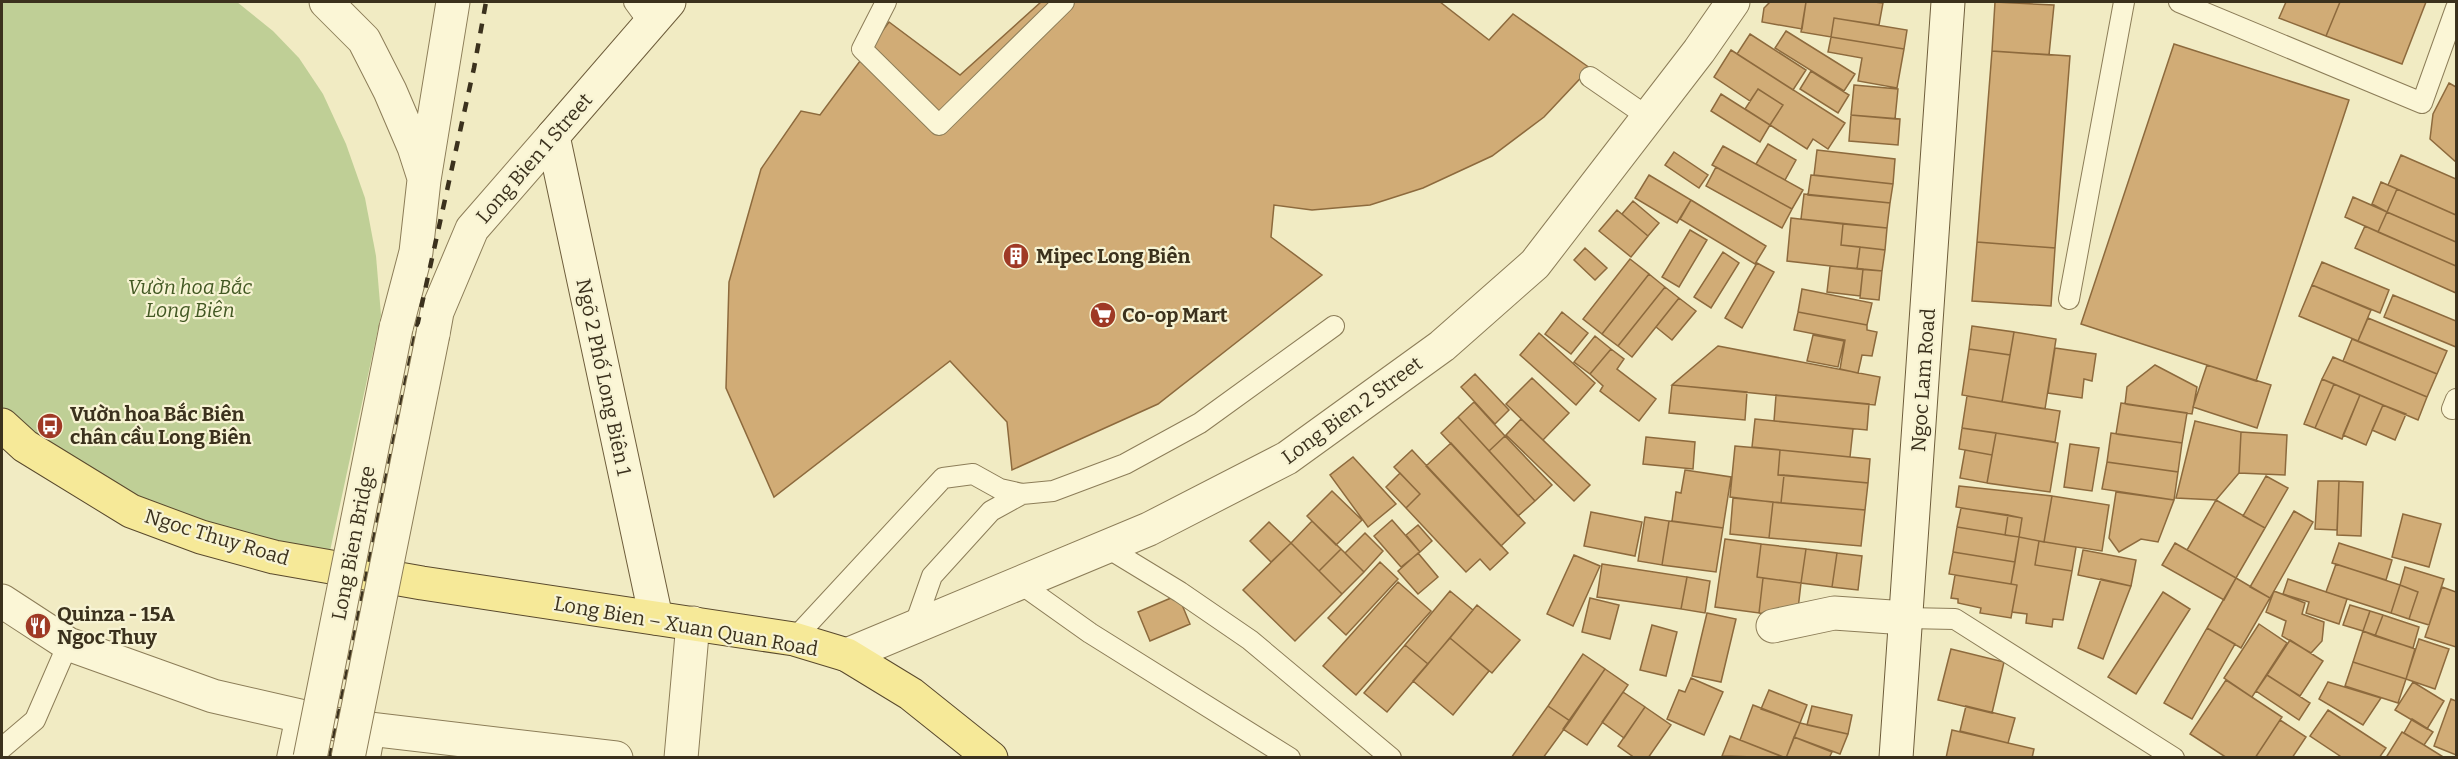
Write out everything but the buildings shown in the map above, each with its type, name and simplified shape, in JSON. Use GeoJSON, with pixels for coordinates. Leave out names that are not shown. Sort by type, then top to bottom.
{"type":"FeatureCollection","features":[{"type":"Feature","properties":{"kind":"main road","name":"Ngoc Thuy Road"},"geometry":{"type":"LineString","coordinates":[[2,425],[25,446],[131,511],[201,537],[274,557],[422,583]]}},
{"type":"Feature","properties":{"kind":"main road","name":"Long Bien – Xuan Quan Road"},"geometry":{"type":"LineString","coordinates":[[422,583],[794,639],[847,655],[911,694],[991,758]]}},
{"type":"Feature","properties":{"kind":"street"},"geometry":{"type":"LineString","coordinates":[[326,2],[364,40],[390,91],[414,147],[424,180]]}},
{"type":"Feature","properties":{"kind":"street","name":"Long Bien Bridge"},"geometry":{"type":"LineString","coordinates":[[310,758],[396,328],[416,252],[424,180],[453,2]]}},
{"type":"Feature","properties":{"kind":"street","name":"Long Bien 2 Street"},"geometry":{"type":"LineString","coordinates":[[847,655],[1021,584],[1149,528],[1287,458],[1442,345],[1536,264],[1699,51],[1733,2]]}},
{"type":"Feature","properties":{"kind":"street","name":"Ngoc Lam Road"},"geometry":{"type":"LineString","coordinates":[[1896,758],[1948,2]]}},
{"type":"Feature","properties":{"kind":"street","name":"Long Bien 1 Street"},"geometry":{"type":"LineString","coordinates":[[433,334],[437,312],[472,229],[553,136],[655,8]]}},
{"type":"Feature","properties":{"kind":"street","name":"Ngõ 2 Phố Long Biên 1"},"geometry":{"type":"LineString","coordinates":[[553,136],[656,618]]}},
{"type":"Feature","properties":{"kind":"street","name":"Long Bien Bridge"},"geometry":{"type":"LineString","coordinates":[[359,743],[433,334]]}},
{"type":"Feature","properties":{"kind":"street"},"geometry":{"type":"LineString","coordinates":[[2,601],[68,644],[213,696],[296,715],[359,743],[616,758]]}},
{"type":"Feature","properties":{"kind":"street"},"geometry":{"type":"LineString","coordinates":[[1773,626],[1834,613],[1906,618]]}},
{"type":"Feature","properties":{"kind":"street"},"geometry":{"type":"LineString","coordinates":[[681,758],[693,623]]}},
{"type":"Feature","properties":{"kind":"lane"},"geometry":{"type":"LineString","coordinates":[[886,2],[862,49],[939,125],[1064,2]]}},
{"type":"Feature","properties":{"kind":"lane"},"geometry":{"type":"LineString","coordinates":[[2069,299],[2124,2]]}},
{"type":"Feature","properties":{"kind":"lane"},"geometry":{"type":"LineString","coordinates":[[2179,2],[2422,103],[2457,8]]}},
{"type":"Feature","properties":{"kind":"lane"},"geometry":{"type":"LineString","coordinates":[[1590,77],[1648,117]]}},
{"type":"Feature","properties":{"kind":"lane"},"geometry":{"type":"LineString","coordinates":[[794,639],[943,478],[973,474],[1000,489],[1022,494],[1053,491],[1125,464],[1200,423],[1334,326]]}},
{"type":"Feature","properties":{"kind":"lane"},"geometry":{"type":"LineString","coordinates":[[914,627],[932,576],[991,511],[1022,494]]}},
{"type":"Feature","properties":{"kind":"lane"},"geometry":{"type":"LineString","coordinates":[[1106,547],[1180,592],[1250,640],[1390,758]]}},
{"type":"Feature","properties":{"kind":"lane"},"geometry":{"type":"LineString","coordinates":[[1021,584],[1090,633],[1290,758]]}},
{"type":"Feature","properties":{"kind":"lane"},"geometry":{"type":"LineString","coordinates":[[1906,618],[1955,619],[2173,757]]}},
{"type":"Feature","properties":{"kind":"lane"},"geometry":{"type":"LineString","coordinates":[[2,748],[35,720],[68,644]]}},
{"type":"Feature","properties":{"kind":"lane"},"geometry":{"type":"LineString","coordinates":[[287,758],[296,715]]}},
{"type":"Feature","properties":{"kind":"green space","name":"Vườn hoa Bắc Long Biên"},"geometry":{"type":"Polygon","coordinates":[[[2,2],[237,2],[273,31],[299,58],[323,94],[346,144],[365,198],[376,256],[381,315],[330,551],[201,537],[2,425],[2,2]]]}},
{"type":"Feature","properties":{"kind":"railway"},"geometry":{"type":"LineString","coordinates":[[330,758],[416,331],[474,68],[486,2]]}},
{"type":"Feature","properties":{"kind":"place","name":"Mipec Long Biên"},"geometry":{"type":"Point","coordinates":[1016,256]}},
{"type":"Feature","properties":{"kind":"place","name":"Co-op Mart"},"geometry":{"type":"Point","coordinates":[1103,315]}},
{"type":"Feature","properties":{"kind":"place","name":"Vườn hoa Bắc Biên chân cầu Long Biên"},"geometry":{"type":"Point","coordinates":[50,426]}},
{"type":"Feature","properties":{"kind":"place","name":"Quinza - 15A Ngoc Thuy"},"geometry":{"type":"Point","coordinates":[38,626]}}]}
